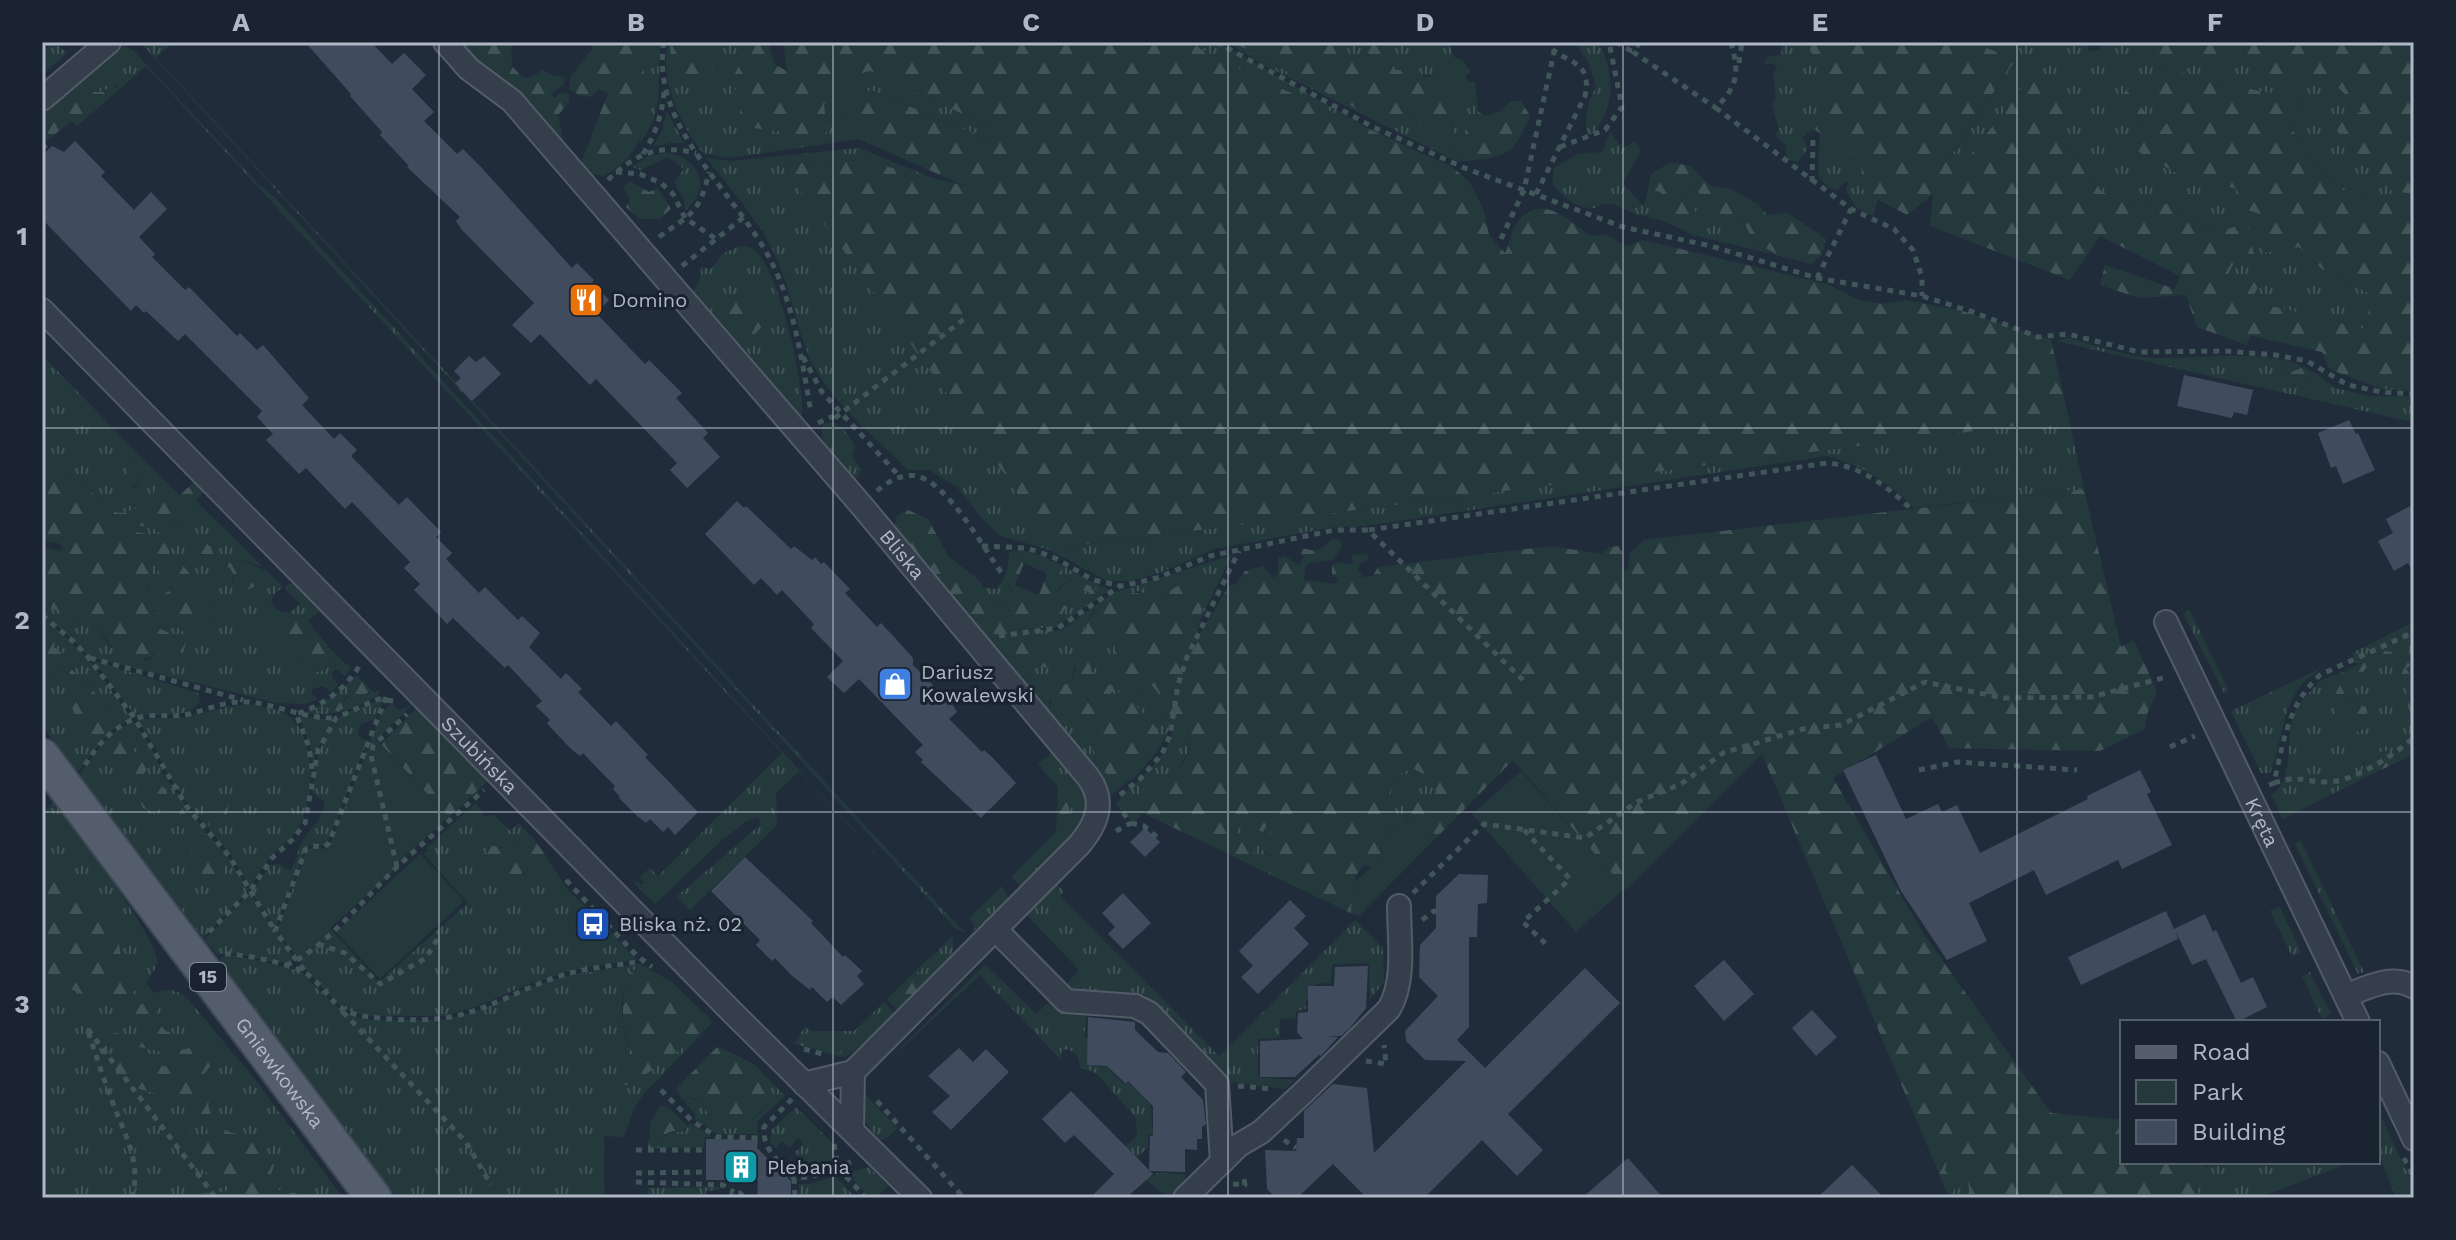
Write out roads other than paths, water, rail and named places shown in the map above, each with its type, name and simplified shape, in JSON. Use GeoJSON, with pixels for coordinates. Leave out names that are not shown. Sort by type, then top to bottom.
{"type":"FeatureCollection","features":[{"type":"Feature","properties":{"kind":"main road","name":"Gniewkowska"},"geometry":{"type":"LineString","coordinates":[[42,756],[374,1198]]}},
{"type":"Feature","properties":{"kind":"street"},"geometry":{"type":"LineString","coordinates":[[42,99],[109,42]]}},
{"type":"Feature","properties":{"kind":"street","name":"Bliska"},"geometry":{"type":"LineString","coordinates":[[445,42],[469,69],[512,101],[862,506],[1088,777],[1098,795],[1098,812],[1091,829],[1079,845],[995,929]]}},
{"type":"Feature","properties":{"kind":"street","name":"Szubińska"},"geometry":{"type":"LineString","coordinates":[[42,310],[500,776],[798,1091],[842,1135],[920,1198]]}},
{"type":"Feature","properties":{"kind":"street","name":"Kręta"},"geometry":{"type":"LineString","coordinates":[[2166,622],[2357,1020]]}},
{"type":"Feature","properties":{"kind":"street"},"geometry":{"type":"LineString","coordinates":[[1185,1198],[1239,1145],[1261,1132],[1383,1017],[1394,1001],[1399,977],[1399,906]]}},
{"type":"Feature","properties":{"kind":"street"},"geometry":{"type":"LineString","coordinates":[[842,1135],[860,1081],[995,929],[1066,1001],[1143,1009],[1217,1084],[1222,1162]]}},
{"type":"Feature","properties":{"kind":"street"},"geometry":{"type":"LineString","coordinates":[[2346,996],[2388,982],[2407,983],[2414,987]]}},
{"type":"Feature","properties":{"kind":"street"},"geometry":{"type":"LineString","coordinates":[[2380,1067],[2414,1139]]}},
{"type":"Feature","properties":{"kind":"street"},"geometry":{"type":"LineString","coordinates":[[798,1091],[860,1081]]}},
{"type":"Feature","properties":{"kind":"place","name":"Domino"},"geometry":{"type":"Point","coordinates":[586,300]}},
{"type":"Feature","properties":{"kind":"place","name":"Dariusz Kowalewski"},"geometry":{"type":"Point","coordinates":[895,684]}},
{"type":"Feature","properties":{"kind":"place","name":"Bliska nż. 02"},"geometry":{"type":"Point","coordinates":[593,924]}},
{"type":"Feature","properties":{"kind":"place","name":"Plebania"},"geometry":{"type":"Point","coordinates":[741,1167]}}]}
